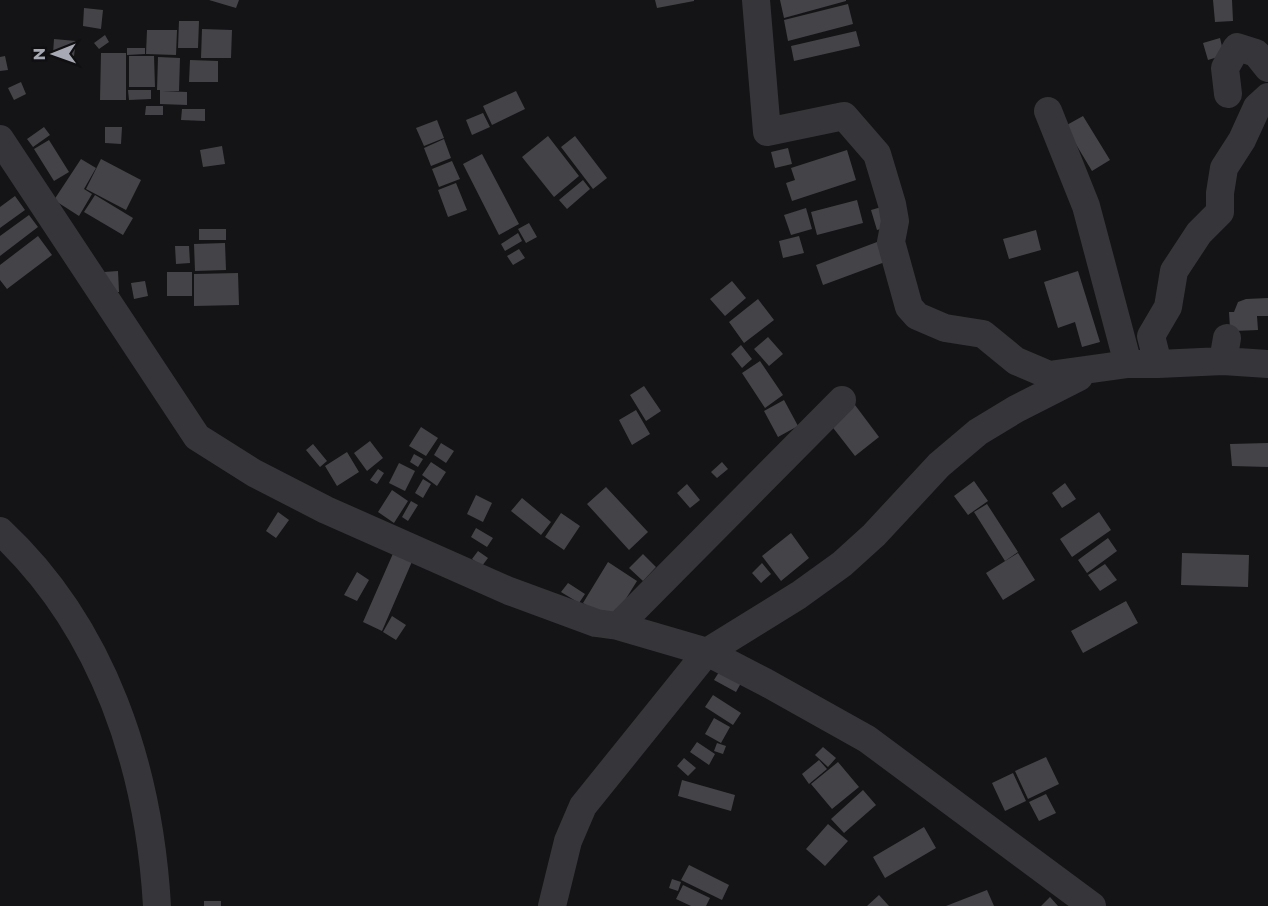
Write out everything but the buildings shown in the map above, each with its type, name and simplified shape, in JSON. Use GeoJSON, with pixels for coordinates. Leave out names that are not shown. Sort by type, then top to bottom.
{"type":"FeatureCollection","features":[{"type":"Feature","properties":{"kind":"street"},"geometry":{"type":"LineString","coordinates":[[756,0],[766,132],[844,116],[877,154],[895,221],[891,242],[909,307],[917,316],[945,328],[983,334],[1016,361],[1049,375],[1128,364],[1158,364],[1225,350],[1268,363]]}},
{"type":"Feature","properties":{"kind":"street"},"geometry":{"type":"LineString","coordinates":[[1228,94],[1225,68],[1237,47],[1256,53],[1268,68]]}},
{"type":"Feature","properties":{"kind":"street"},"geometry":{"type":"LineString","coordinates":[[1158,364],[1151,336],[1168,307],[1174,271],[1199,233],[1220,212],[1224,168],[1242,140],[1257,107],[1268,97]]}},
{"type":"Feature","properties":{"kind":"street"},"geometry":{"type":"LineString","coordinates":[[1048,111],[1086,206],[1128,364]]}},
{"type":"Feature","properties":{"kind":"street"},"geometry":{"type":"LineString","coordinates":[[0,139],[197,437],[254,473],[326,510],[509,591],[596,623],[707,652],[820,711],[867,739],[1092,906]]}},
{"type":"Feature","properties":{"kind":"street"},"geometry":{"type":"LineString","coordinates":[[552,906],[568,840],[583,806],[707,652],[799,595],[842,564],[874,535],[939,465],[978,432],[1016,409],[1096,368]]}},
{"type":"Feature","properties":{"kind":"street"},"geometry":{"type":"LineString","coordinates":[[618,627],[842,400]]}},
{"type":"Feature","properties":{"kind":"street"},"geometry":{"type":"LineString","coordinates":[[0,531],[62,603],[84,636],[102,670],[117,706],[142,797],[157,906]]}}]}
